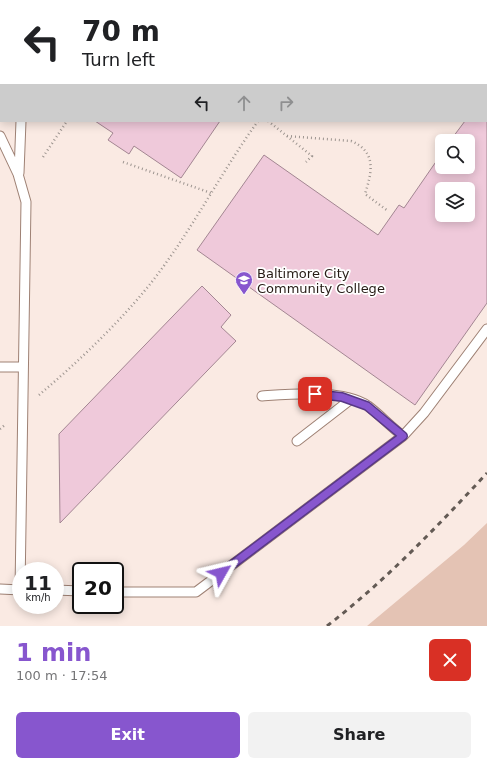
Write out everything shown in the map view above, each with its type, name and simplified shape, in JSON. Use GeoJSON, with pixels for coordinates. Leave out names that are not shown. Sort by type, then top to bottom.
{"type":"FeatureCollection","features":[{"type":"Feature","properties":{"kind":"lane"},"geometry":{"type":"LineString","coordinates":[[18,174],[21,122]]}},
{"type":"Feature","properties":{"kind":"lane"},"geometry":{"type":"LineString","coordinates":[[0,136],[18,174],[26,202],[22,367],[20,562]]}},
{"type":"Feature","properties":{"kind":"lane"},"geometry":{"type":"LineString","coordinates":[[124,592],[196,592],[403,436],[424,413],[487,329]]}},
{"type":"Feature","properties":{"kind":"lane"},"geometry":{"type":"LineString","coordinates":[[0,367],[22,367]]}},
{"type":"Feature","properties":{"kind":"lane"},"geometry":{"type":"LineString","coordinates":[[262,396],[302,392],[342,397],[367,406],[403,436]]}},
{"type":"Feature","properties":{"kind":"lane"},"geometry":{"type":"LineString","coordinates":[[297,441],[350,400]]}},
{"type":"Feature","properties":{"kind":"lane"},"geometry":{"type":"LineString","coordinates":[[0,589],[12,590]]}},
{"type":"Feature","properties":{"kind":"path"},"geometry":{"type":"LineString","coordinates":[[44,157],[67,122]]}},
{"type":"Feature","properties":{"kind":"path"},"geometry":{"type":"LineString","coordinates":[[0,429],[101,338],[151,283],[182,239],[257,122]]}},
{"type":"Feature","properties":{"kind":"path"},"geometry":{"type":"LineString","coordinates":[[269,122],[312,156],[306,162]]}},
{"type":"Feature","properties":{"kind":"path"},"geometry":{"type":"LineString","coordinates":[[288,136],[351,141],[360,145],[370,156],[371,177],[365,194],[388,211]]}},
{"type":"Feature","properties":{"kind":"path"},"geometry":{"type":"LineString","coordinates":[[123,162],[211,193]]}},
{"type":"Feature","properties":{"kind":"shaded area","name":"Baltimore City Community College"},"geometry":{"type":"Polygon","coordinates":[[[0,122],[487,122],[487,604],[462,626],[0,626],[0,122]]]}},
{"type":"Feature","properties":{"kind":"shaded area"},"geometry":{"type":"Polygon","coordinates":[[[487,523],[487,626],[367,626],[464,545],[487,523]]]}},
{"type":"Feature","properties":{"kind":"building"},"geometry":{"type":"Polygon","coordinates":[[[96,122],[219,122],[181,178],[134,146],[129,154],[108,140],[113,133],[96,122]]]}},
{"type":"Feature","properties":{"kind":"building"},"geometry":{"type":"Polygon","coordinates":[[[464,122],[487,122],[487,303],[415,405],[197,250],[264,155],[378,235],[399,205],[404,208],[435,163],[435,174],[475,174],[475,134],[455,134],[464,122]]]}},
{"type":"Feature","properties":{"kind":"building"},"geometry":{"type":"Polygon","coordinates":[[[202,286],[231,315],[221,327],[236,341],[60,523],[59,434],[202,286]]]}},
{"type":"Feature","properties":{"kind":"railway"},"geometry":{"type":"LineString","coordinates":[[327,626],[369,591],[410,553],[487,473]]}},
{"type":"Feature","properties":{"kind":"place","name":"Baltimore City Community College"},"geometry":{"type":"Point","coordinates":[244,295]}},
{"type":"Feature","properties":{"kind":"route"},"geometry":{"type":"LineString","coordinates":[[221,573],[403,436],[367,406],[342,397],[315,394]]}}]}
